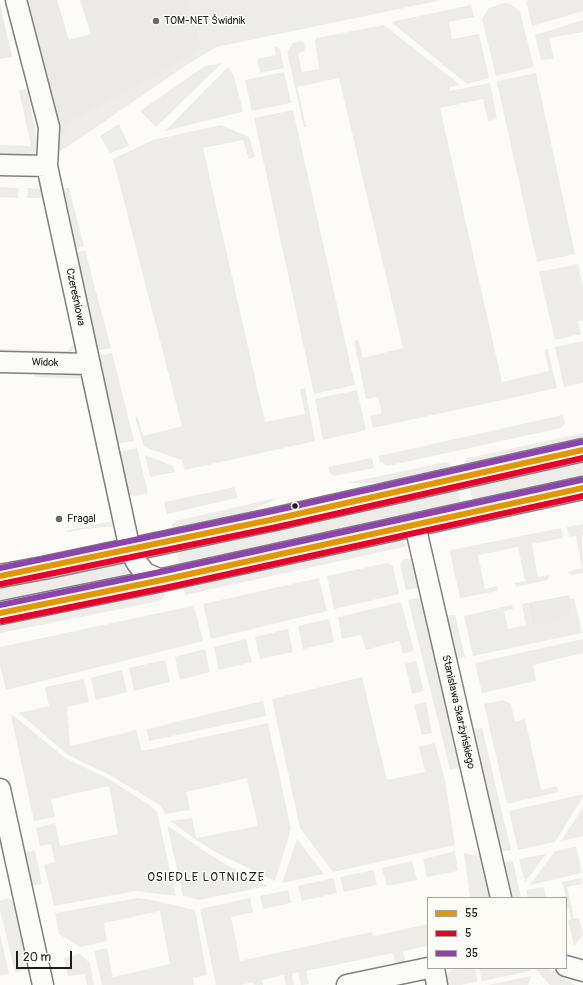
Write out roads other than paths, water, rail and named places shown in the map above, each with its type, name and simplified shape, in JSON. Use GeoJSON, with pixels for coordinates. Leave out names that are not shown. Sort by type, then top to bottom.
{"type":"FeatureCollection","features":[{"type":"Feature","properties":{"kind":"street","name":"Czereśniowa"},"geometry":{"type":"LineString","coordinates":[[16,0],[49,127],[47,166],[130,550],[137,563],[145,573],[161,580]]}},
{"type":"Feature","properties":{"kind":"street"},"geometry":{"type":"LineString","coordinates":[[0,165],[47,166]]}},
{"type":"Feature","properties":{"kind":"street","name":"Widok"},"geometry":{"type":"LineString","coordinates":[[0,362],[90,364]]}},
{"type":"Feature","properties":{"kind":"street"},"geometry":{"type":"LineString","coordinates":[[0,576],[130,550],[367,499],[583,450]]}},
{"type":"Feature","properties":{"kind":"street"},"geometry":{"type":"LineString","coordinates":[[0,613],[161,580],[583,488]]}},
{"type":"Feature","properties":{"kind":"street","name":"Stanisława Skarżyńskiego"},"geometry":{"type":"LineString","coordinates":[[415,525],[501,897]]}},
{"type":"Feature","properties":{"kind":"street"},"geometry":{"type":"LineString","coordinates":[[0,789],[43,985]]}},
{"type":"Feature","properties":{"kind":"street"},"geometry":{"type":"LineString","coordinates":[[567,966],[583,971]]}},
{"type":"Feature","properties":{"kind":"street"},"geometry":{"type":"LineString","coordinates":[[347,985],[427,968]]}},
{"type":"Feature","properties":{"kind":"street"},"geometry":{"type":"LineString","coordinates":[[434,969],[437,985]]}},
{"type":"Feature","properties":{"kind":"place","name":"TOM-NET Świdnik"},"geometry":{"type":"Point","coordinates":[156,21]}},
{"type":"Feature","properties":{"kind":"place","name":"Fragal"},"geometry":{"type":"Point","coordinates":[59,519]}},
{"type":"Feature","properties":{"kind":"district","name":"OSIEDLE LOTNICZE"},"geometry":{"type":"Point","coordinates":[206,878]}}]}
